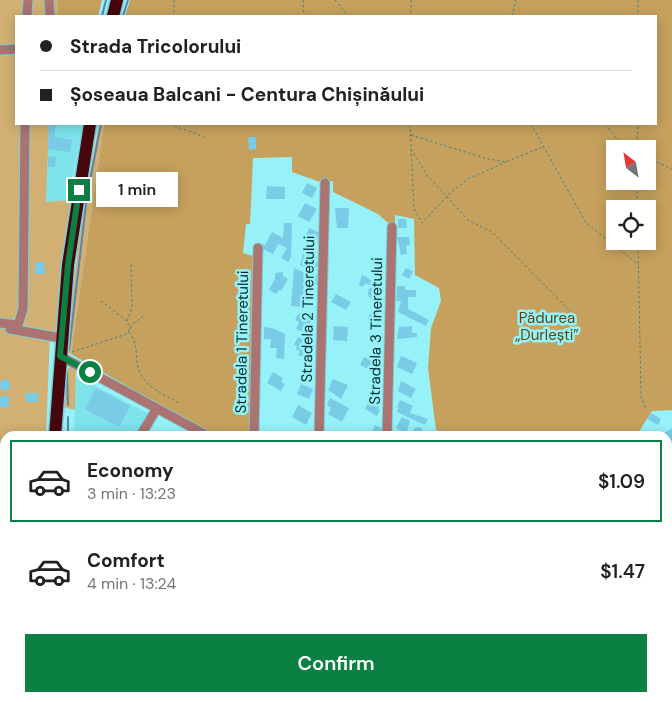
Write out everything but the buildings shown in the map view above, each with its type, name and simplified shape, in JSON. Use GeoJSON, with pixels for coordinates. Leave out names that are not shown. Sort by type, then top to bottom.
{"type":"FeatureCollection","features":[{"type":"Feature","properties":{"kind":"highway"},"geometry":{"type":"LineString","coordinates":[[113,15],[117,0]]}},
{"type":"Feature","properties":{"kind":"highway"},"geometry":{"type":"LineString","coordinates":[[55,431],[68,265],[90,125]]}},
{"type":"Feature","properties":{"kind":"street"},"geometry":{"type":"LineString","coordinates":[[27,15],[28,0]]}},
{"type":"Feature","properties":{"kind":"street"},"geometry":{"type":"LineString","coordinates":[[49,0],[50,15]]}},
{"type":"Feature","properties":{"kind":"street"},"geometry":{"type":"LineString","coordinates":[[0,50],[15,50]]}},
{"type":"Feature","properties":{"kind":"street"},"geometry":{"type":"LineString","coordinates":[[0,323],[18,325],[23,310],[25,125]]}},
{"type":"Feature","properties":{"kind":"street","name":"Stradela 2 Tineretului"},"geometry":{"type":"LineString","coordinates":[[319,431],[325,183]]}},
{"type":"Feature","properties":{"kind":"street","name":"Stradela 3 Tineretului"},"geometry":{"type":"LineString","coordinates":[[387,431],[392,227]]}},
{"type":"Feature","properties":{"kind":"street","name":"Stradela 1 Tineretului"},"geometry":{"type":"LineString","coordinates":[[254,431],[258,248]]}},
{"type":"Feature","properties":{"kind":"street"},"geometry":{"type":"LineString","coordinates":[[0,327],[61,338]]}},
{"type":"Feature","properties":{"kind":"street"},"geometry":{"type":"LineString","coordinates":[[60,356],[156,410],[198,431]]}},
{"type":"Feature","properties":{"kind":"street"},"geometry":{"type":"LineString","coordinates":[[143,431],[156,410]]}},
{"type":"Feature","properties":{"kind":"path"},"geometry":{"type":"LineString","coordinates":[[174,0],[174,15]]}},
{"type":"Feature","properties":{"kind":"path"},"geometry":{"type":"LineString","coordinates":[[303,0],[304,15]]}},
{"type":"Feature","properties":{"kind":"path"},"geometry":{"type":"LineString","coordinates":[[335,0],[347,15]]}},
{"type":"Feature","properties":{"kind":"path"},"geometry":{"type":"LineString","coordinates":[[411,0],[411,15]]}},
{"type":"Feature","properties":{"kind":"path"},"geometry":{"type":"LineString","coordinates":[[512,15],[516,0]]}},
{"type":"Feature","properties":{"kind":"path"},"geometry":{"type":"LineString","coordinates":[[638,0],[638,15]]}},
{"type":"Feature","properties":{"kind":"path"},"geometry":{"type":"LineString","coordinates":[[173,125],[204,137]]}},
{"type":"Feature","properties":{"kind":"path"},"geometry":{"type":"LineString","coordinates":[[410,125],[412,195],[414,208],[422,223],[468,178],[544,146]]}},
{"type":"Feature","properties":{"kind":"path"},"geometry":{"type":"LineString","coordinates":[[532,125],[586,223],[639,265]]}},
{"type":"Feature","properties":{"kind":"path"},"geometry":{"type":"LineString","coordinates":[[606,125],[618,140]]}},
{"type":"Feature","properties":{"kind":"path"},"geometry":{"type":"LineString","coordinates":[[637,140],[638,125]]}},
{"type":"Feature","properties":{"kind":"path"},"geometry":{"type":"LineString","coordinates":[[411,134],[488,159],[506,162]]}},
{"type":"Feature","properties":{"kind":"path"},"geometry":{"type":"LineString","coordinates":[[411,149],[427,175],[468,220],[492,232],[576,317]]}},
{"type":"Feature","properties":{"kind":"path"},"geometry":{"type":"LineString","coordinates":[[656,162],[672,169]]}},
{"type":"Feature","properties":{"kind":"path"},"geometry":{"type":"LineString","coordinates":[[638,250],[642,396],[646,410]]}},
{"type":"Feature","properties":{"kind":"path"},"geometry":{"type":"LineString","coordinates":[[127,320],[132,308],[131,264]]}},
{"type":"Feature","properties":{"kind":"path"},"geometry":{"type":"LineString","coordinates":[[101,301],[127,320],[130,329]]}},
{"type":"Feature","properties":{"kind":"path"},"geometry":{"type":"LineString","coordinates":[[60,356],[128,332],[133,324],[146,314]]}},
{"type":"Feature","properties":{"kind":"path"},"geometry":{"type":"LineString","coordinates":[[128,332],[138,348],[137,364],[146,383],[179,402]]}},
{"type":"Feature","properties":{"kind":"shaded area"},"geometry":{"type":"Polygon","coordinates":[[[0,0],[57,0],[58,15],[15,15],[15,125],[49,125],[46,202],[68,200],[70,198],[70,219],[58,334],[50,334],[46,431],[0,431],[0,0]]]}},
{"type":"Feature","properties":{"kind":"shaded area"},"geometry":{"type":"Polygon","coordinates":[[[49,125],[83,125],[68,200],[46,202],[49,125]]]}},
{"type":"Feature","properties":{"kind":"shaded area"},"geometry":{"type":"Polygon","coordinates":[[[99,125],[104,125],[71,354],[66,351],[82,215],[99,125]]]}},
{"type":"Feature","properties":{"kind":"shaded area"},"geometry":{"type":"Polygon","coordinates":[[[71,367],[76,370],[75,410],[64,407],[65,371],[71,367]]]}},
{"type":"Feature","properties":{"kind":"shaded area"},"geometry":{"type":"Polygon","coordinates":[[[76,376],[151,415],[140,431],[74,431],[76,376]]]}},
{"type":"Feature","properties":{"kind":"green space"},"geometry":{"type":"Polygon","coordinates":[[[57,0],[102,0],[98,15],[58,15],[57,0]]]}},
{"type":"Feature","properties":{"kind":"green space","name":"Pădurea „Durlești”"},"geometry":{"type":"Polygon","coordinates":[[[130,0],[672,0],[672,410],[652,411],[639,431],[436,430],[428,368],[431,328],[441,301],[439,288],[415,275],[414,219],[395,215],[395,223],[388,223],[378,214],[333,192],[333,181],[320,182],[292,172],[292,157],[253,158],[250,224],[246,224],[243,253],[253,256],[249,431],[205,431],[71,354],[104,125],[657,125],[657,15],[125,15],[130,0]]]}},
{"type":"Feature","properties":{"kind":"waterway"},"geometry":{"type":"LineString","coordinates":[[102,15],[106,0]]}},
{"type":"Feature","properties":{"kind":"waterway"},"geometry":{"type":"LineString","coordinates":[[123,15],[128,0]]}},
{"type":"Feature","properties":{"kind":"waterway"},"geometry":{"type":"LineString","coordinates":[[69,350],[87,196],[101,125]]}},
{"type":"Feature","properties":{"kind":"waterway"},"geometry":{"type":"LineString","coordinates":[[67,372],[68,405]]}},
{"type":"Feature","properties":{"kind":"waterway"},"geometry":{"type":"LineString","coordinates":[[68,417],[68,431]]}},
{"type":"Feature","properties":{"kind":"route"},"geometry":{"type":"LineString","coordinates":[[79,190],[68,265],[60,356],[90,372]]}}]}
